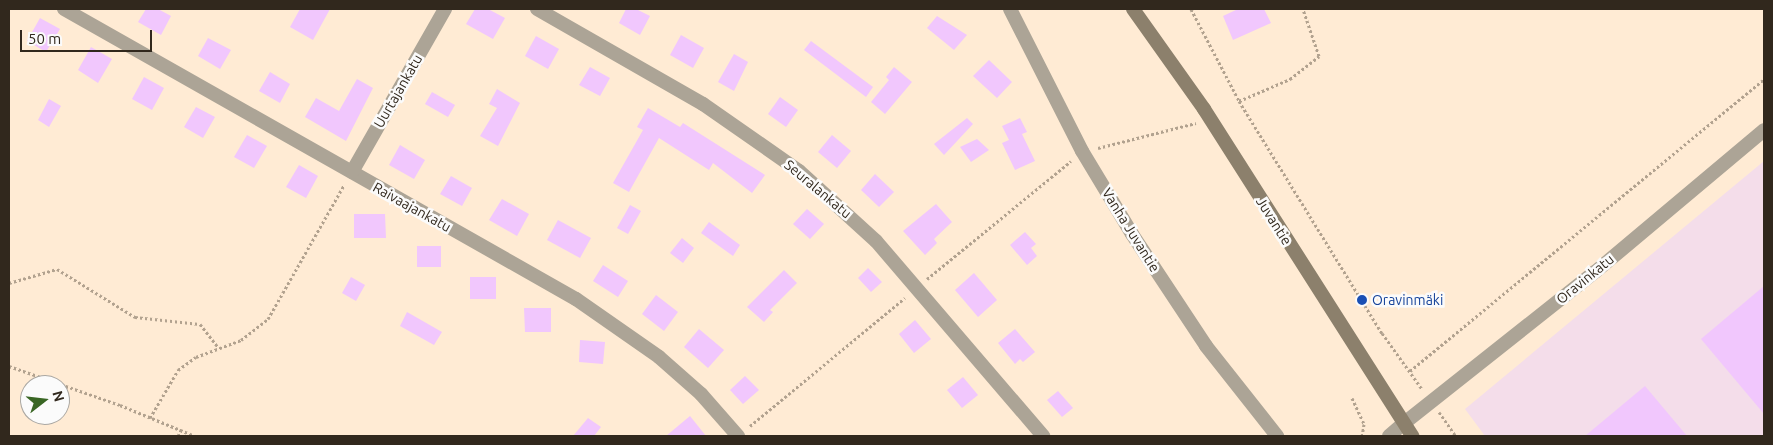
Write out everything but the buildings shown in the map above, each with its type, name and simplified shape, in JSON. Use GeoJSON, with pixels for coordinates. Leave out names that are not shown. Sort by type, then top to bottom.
{"type":"FeatureCollection","features":[{"type":"Feature","properties":{"kind":"main road","name":"Juvantie"},"geometry":{"type":"LineString","coordinates":[[1133,9],[1210,119],[1412,436]]}},
{"type":"Feature","properties":{"kind":"street","name":"Raivaajankatu"},"geometry":{"type":"LineString","coordinates":[[64,9],[576,299],[659,356],[700,394],[738,436]]}},
{"type":"Feature","properties":{"kind":"street","name":"Uurtajankatu"},"geometry":{"type":"LineString","coordinates":[[352,172],[445,9]]}},
{"type":"Feature","properties":{"kind":"street","name":"Seuralankatu"},"geometry":{"type":"LineString","coordinates":[[537,9],[749,133],[806,177],[888,254],[1043,436]]}},
{"type":"Feature","properties":{"kind":"street","name":"Vanha Juvantie"},"geometry":{"type":"LineString","coordinates":[[1010,9],[1082,151],[1206,346],[1277,436]]}},
{"type":"Feature","properties":{"kind":"street","name":"Oravinkatu"},"geometry":{"type":"LineString","coordinates":[[1389,436],[1595,272],[1764,130]]}},
{"type":"Feature","properties":{"kind":"path"},"geometry":{"type":"LineString","coordinates":[[1192,9],[1239,101],[1382,333],[1456,436]]}},
{"type":"Feature","properties":{"kind":"path"},"geometry":{"type":"LineString","coordinates":[[1239,101],[1290,79],[1319,56],[1303,9]]}},
{"type":"Feature","properties":{"kind":"path"},"geometry":{"type":"LineString","coordinates":[[1410,370],[1764,79]]}},
{"type":"Feature","properties":{"kind":"path"},"geometry":{"type":"LineString","coordinates":[[1082,151],[1182,128],[1210,119]]}},
{"type":"Feature","properties":{"kind":"path"},"geometry":{"type":"LineString","coordinates":[[150,418],[178,370],[196,357],[218,347],[241,340],[268,319],[352,172]]}},
{"type":"Feature","properties":{"kind":"path"},"geometry":{"type":"LineString","coordinates":[[9,283],[57,269],[135,317],[200,324],[218,347]]}},
{"type":"Feature","properties":{"kind":"path"},"geometry":{"type":"LineString","coordinates":[[9,366],[195,436]]}},
{"type":"Feature","properties":{"kind":"path"},"geometry":{"type":"LineString","coordinates":[[1352,398],[1364,424],[1362,436]]}},
{"type":"Feature","properties":{"kind":"path"},"geometry":{"type":"LineString","coordinates":[[178,436],[181,430]]}},
{"type":"Feature","properties":{"kind":"shaded area"},"geometry":{"type":"Polygon","coordinates":[[[1764,161],[1764,436],[1485,436],[1465,409],[1764,161]]]}},
{"type":"Feature","properties":{"kind":"place","name":"Oravinmäki"},"geometry":{"type":"Point","coordinates":[1362,300]}}]}
